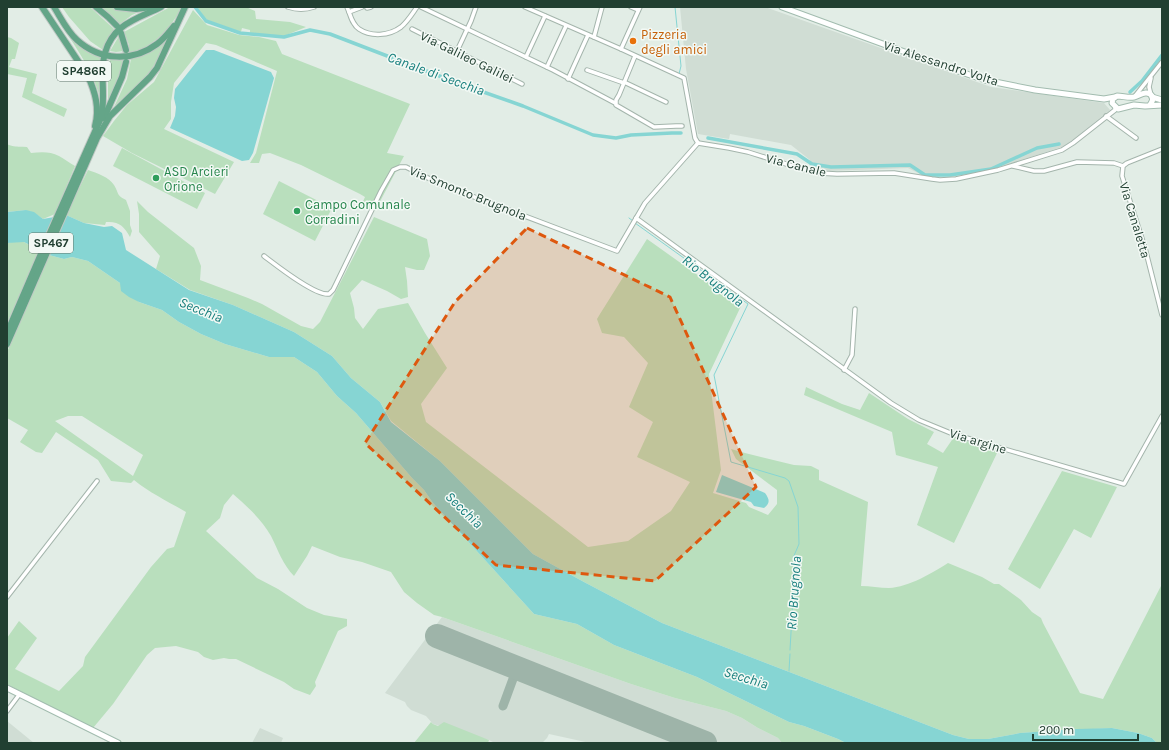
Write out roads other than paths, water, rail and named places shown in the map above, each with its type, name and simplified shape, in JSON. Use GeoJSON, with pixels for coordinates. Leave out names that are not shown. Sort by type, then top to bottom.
{"type":"FeatureCollection","features":[{"type":"Feature","properties":{"kind":"main road","name":"SP486R"},"geometry":{"type":"LineString","coordinates":[[42,7],[88,76],[92,86],[96,98],[97,116],[92,144]]}},
{"type":"Feature","properties":{"kind":"main road","name":"SP486R"},"geometry":{"type":"LineString","coordinates":[[54,7],[68,30],[77,40],[88,48],[101,54],[116,57],[131,56],[150,49],[166,36],[180,19]]}},
{"type":"Feature","properties":{"kind":"main road"},"geometry":{"type":"LineString","coordinates":[[96,7],[117,26]]}},
{"type":"Feature","properties":{"kind":"main road"},"geometry":{"type":"LineString","coordinates":[[117,7],[136,9],[152,7]]}},
{"type":"Feature","properties":{"kind":"main road"},"geometry":{"type":"LineString","coordinates":[[92,144],[103,112],[103,67],[106,48],[112,37],[122,27],[132,20],[161,7]]}},
{"type":"Feature","properties":{"kind":"main road","name":"SP467"},"geometry":{"type":"LineString","coordinates":[[7,333],[92,144],[110,116],[150,78],[157,68],[185,7]]}},
{"type":"Feature","properties":{"kind":"main road","name":"Via Alessandro Volta"},"geometry":{"type":"LineString","coordinates":[[782,7],[985,80],[1035,90],[1104,99]]}},
{"type":"Feature","properties":{"kind":"main road","name":"SP486R"},"geometry":{"type":"LineString","coordinates":[[121,33],[126,50]]}},
{"type":"Feature","properties":{"kind":"main road","name":"SP486R"},"geometry":{"type":"LineString","coordinates":[[97,138],[122,77],[126,62]]}},
{"type":"Feature","properties":{"kind":"main road"},"geometry":{"type":"LineString","coordinates":[[1104,99],[1120,96],[1132,97],[1147,93],[1162,100]]}},
{"type":"Feature","properties":{"kind":"main road"},"geometry":{"type":"LineString","coordinates":[[1150,105],[1152,96]]}},
{"type":"Feature","properties":{"kind":"main road"},"geometry":{"type":"LineString","coordinates":[[1114,105],[1113,99],[1115,97]]}},
{"type":"Feature","properties":{"kind":"main road"},"geometry":{"type":"LineString","coordinates":[[1104,99],[1120,108],[1134,105],[1162,105]]}},
{"type":"Feature","properties":{"kind":"main road","name":"SP467"},"geometry":{"type":"LineString","coordinates":[[8,342],[92,144]]}},
{"type":"Feature","properties":{"kind":"main road"},"geometry":{"type":"LineString","coordinates":[[7,688],[118,743]]}},
{"type":"Feature","properties":{"kind":"street"},"geometry":{"type":"LineString","coordinates":[[288,7],[302,10],[314,7]]}},
{"type":"Feature","properties":{"kind":"street"},"geometry":{"type":"LineString","coordinates":[[347,7],[352,20],[358,28],[376,34],[384,34],[400,28],[411,17],[417,7]]}},
{"type":"Feature","properties":{"kind":"street"},"geometry":{"type":"LineString","coordinates":[[349,12],[362,7]]}},
{"type":"Feature","properties":{"kind":"street"},"geometry":{"type":"LineString","coordinates":[[367,7],[371,7]]}},
{"type":"Feature","properties":{"kind":"street"},"geometry":{"type":"LineString","coordinates":[[421,7],[548,67],[615,103],[618,107],[654,127],[682,126]]}},
{"type":"Feature","properties":{"kind":"street"},"geometry":{"type":"LineString","coordinates":[[457,51],[476,7]]}},
{"type":"Feature","properties":{"kind":"street"},"geometry":{"type":"LineString","coordinates":[[525,7],[684,78],[695,138],[698,143]]}},
{"type":"Feature","properties":{"kind":"street"},"geometry":{"type":"LineString","coordinates":[[594,37],[602,7]]}},
{"type":"Feature","properties":{"kind":"street"},"geometry":{"type":"LineString","coordinates":[[621,49],[639,9],[631,7]]}},
{"type":"Feature","properties":{"kind":"street"},"geometry":{"type":"LineString","coordinates":[[526,57],[545,16]]}},
{"type":"Feature","properties":{"kind":"street"},"geometry":{"type":"LineString","coordinates":[[548,67],[566,26]]}},
{"type":"Feature","properties":{"kind":"street","name":"Via Galileo Galilei"},"geometry":{"type":"LineString","coordinates":[[412,30],[522,84]]}},
{"type":"Feature","properties":{"kind":"street"},"geometry":{"type":"LineString","coordinates":[[568,79],[588,35]]}},
{"type":"Feature","properties":{"kind":"street"},"geometry":{"type":"LineString","coordinates":[[615,103],[635,56]]}},
{"type":"Feature","properties":{"kind":"street"},"geometry":{"type":"LineString","coordinates":[[1132,97],[1139,92],[1162,62]]}},
{"type":"Feature","properties":{"kind":"street"},"geometry":{"type":"LineString","coordinates":[[586,70],[624,82],[666,102]]}},
{"type":"Feature","properties":{"kind":"street"},"geometry":{"type":"LineString","coordinates":[[1151,77],[1149,87],[1152,96]]}},
{"type":"Feature","properties":{"kind":"street","name":"Via Canale"},"geometry":{"type":"LineString","coordinates":[[698,143],[748,152],[807,170],[824,173],[894,173],[948,180],[983,174],[1062,150],[1114,110],[1114,105]]}},
{"type":"Feature","properties":{"kind":"street"},"geometry":{"type":"LineString","coordinates":[[1106,116],[1136,138]]}},
{"type":"Feature","properties":{"kind":"street","name":"Via Smonto Brugnola"},"geometry":{"type":"LineString","coordinates":[[264,256],[307,285],[324,294],[329,294],[333,290],[390,174],[397,168],[403,166],[412,169],[440,184],[617,251],[649,198],[698,143]]}},
{"type":"Feature","properties":{"kind":"street","name":"Via Canaletta"},"geometry":{"type":"LineString","coordinates":[[1162,149],[1131,161],[1123,166],[1122,176],[1145,248],[1162,315]]}},
{"type":"Feature","properties":{"kind":"street"},"geometry":{"type":"LineString","coordinates":[[1012,166],[1034,171],[1044,171],[1077,162],[1114,163],[1123,166]]}},
{"type":"Feature","properties":{"kind":"street","name":"Via argine"},"geometry":{"type":"LineString","coordinates":[[635,221],[891,403],[919,420],[953,434],[1124,484],[1161,421]]}},
{"type":"Feature","properties":{"kind":"street"},"geometry":{"type":"LineString","coordinates":[[844,370],[852,355],[855,309]]}},
{"type":"Feature","properties":{"kind":"street"},"geometry":{"type":"LineString","coordinates":[[1161,421],[1162,416]]}},
{"type":"Feature","properties":{"kind":"street"},"geometry":{"type":"LineString","coordinates":[[7,597],[97,481]]}},
{"type":"Feature","properties":{"kind":"street"},"geometry":{"type":"LineString","coordinates":[[7,711],[19,695]]}},
{"type":"Feature","properties":{"kind":"water"},"geometry":{"type":"Polygon","coordinates":[[[206,50],[214,50],[271,72],[274,78],[253,153],[249,160],[242,161],[170,128],[175,116],[175,89],[206,50]]]}},
{"type":"Feature","properties":{"kind":"water","name":"Secchia"},"geometry":{"type":"Polygon","coordinates":[[[26,210],[34,212],[43,219],[66,215],[84,223],[104,227],[112,226],[122,233],[126,250],[189,290],[233,305],[294,332],[332,356],[351,378],[380,402],[391,422],[440,461],[533,554],[662,623],[953,735],[969,739],[988,739],[1020,733],[1112,728],[1138,733],[1152,738],[1157,743],[846,743],[804,726],[789,722],[697,677],[614,645],[577,624],[534,614],[433,503],[424,490],[356,413],[337,396],[317,372],[294,357],[269,357],[225,344],[201,334],[179,322],[162,310],[129,297],[121,291],[120,283],[88,261],[72,257],[64,259],[49,255],[24,242],[7,243],[7,212],[26,210]]]}},
{"type":"Feature","properties":{"kind":"water"},"geometry":{"type":"Polygon","coordinates":[[[722,475],[765,493],[769,501],[767,505],[764,508],[754,506],[751,502],[716,492],[722,475]]]}},
{"type":"Feature","properties":{"kind":"waterway","name":"Canale di Secchia"},"geometry":{"type":"LineString","coordinates":[[195,7],[206,21],[240,33],[284,37],[310,30],[330,34],[455,82],[523,106],[593,135],[616,138],[631,135],[681,133]]}},
{"type":"Feature","properties":{"kind":"waterway","name":"Rio Brugnola"},"geometry":{"type":"LineString","coordinates":[[675,7],[681,66],[679,74]]}},
{"type":"Feature","properties":{"kind":"waterway","name":"Canale di Secchia"},"geometry":{"type":"LineString","coordinates":[[1130,92],[1142,81],[1162,55]]}},
{"type":"Feature","properties":{"kind":"waterway","name":"Canale di Secchia"},"geometry":{"type":"LineString","coordinates":[[708,138],[797,154],[812,164],[831,167],[910,165],[925,175],[950,175],[991,169],[1037,148],[1059,144]]}},
{"type":"Feature","properties":{"kind":"waterway","name":"Rio Brugnola"},"geometry":{"type":"LineString","coordinates":[[629,218],[633,221]]}},
{"type":"Feature","properties":{"kind":"waterway","name":"Rio Brugnola"},"geometry":{"type":"LineString","coordinates":[[635,223],[748,304],[714,375],[731,462],[785,478],[789,481],[798,507],[799,544],[793,558],[795,563],[790,650]]}},
{"type":"Feature","properties":{"kind":"waterway","name":"Rio Brugnola"},"geometry":{"type":"LineString","coordinates":[[789,671],[790,654]]}},
{"type":"Feature","properties":{"kind":"place","name":"Pizzeria degli amici"},"geometry":{"type":"Point","coordinates":[633,41]}},
{"type":"Feature","properties":{"kind":"place","name":"ASD Arcieri Orione"},"geometry":{"type":"Point","coordinates":[156,178]}},
{"type":"Feature","properties":{"kind":"place","name":"Campo Comunale Corradini"},"geometry":{"type":"Point","coordinates":[297,211]}}]}
